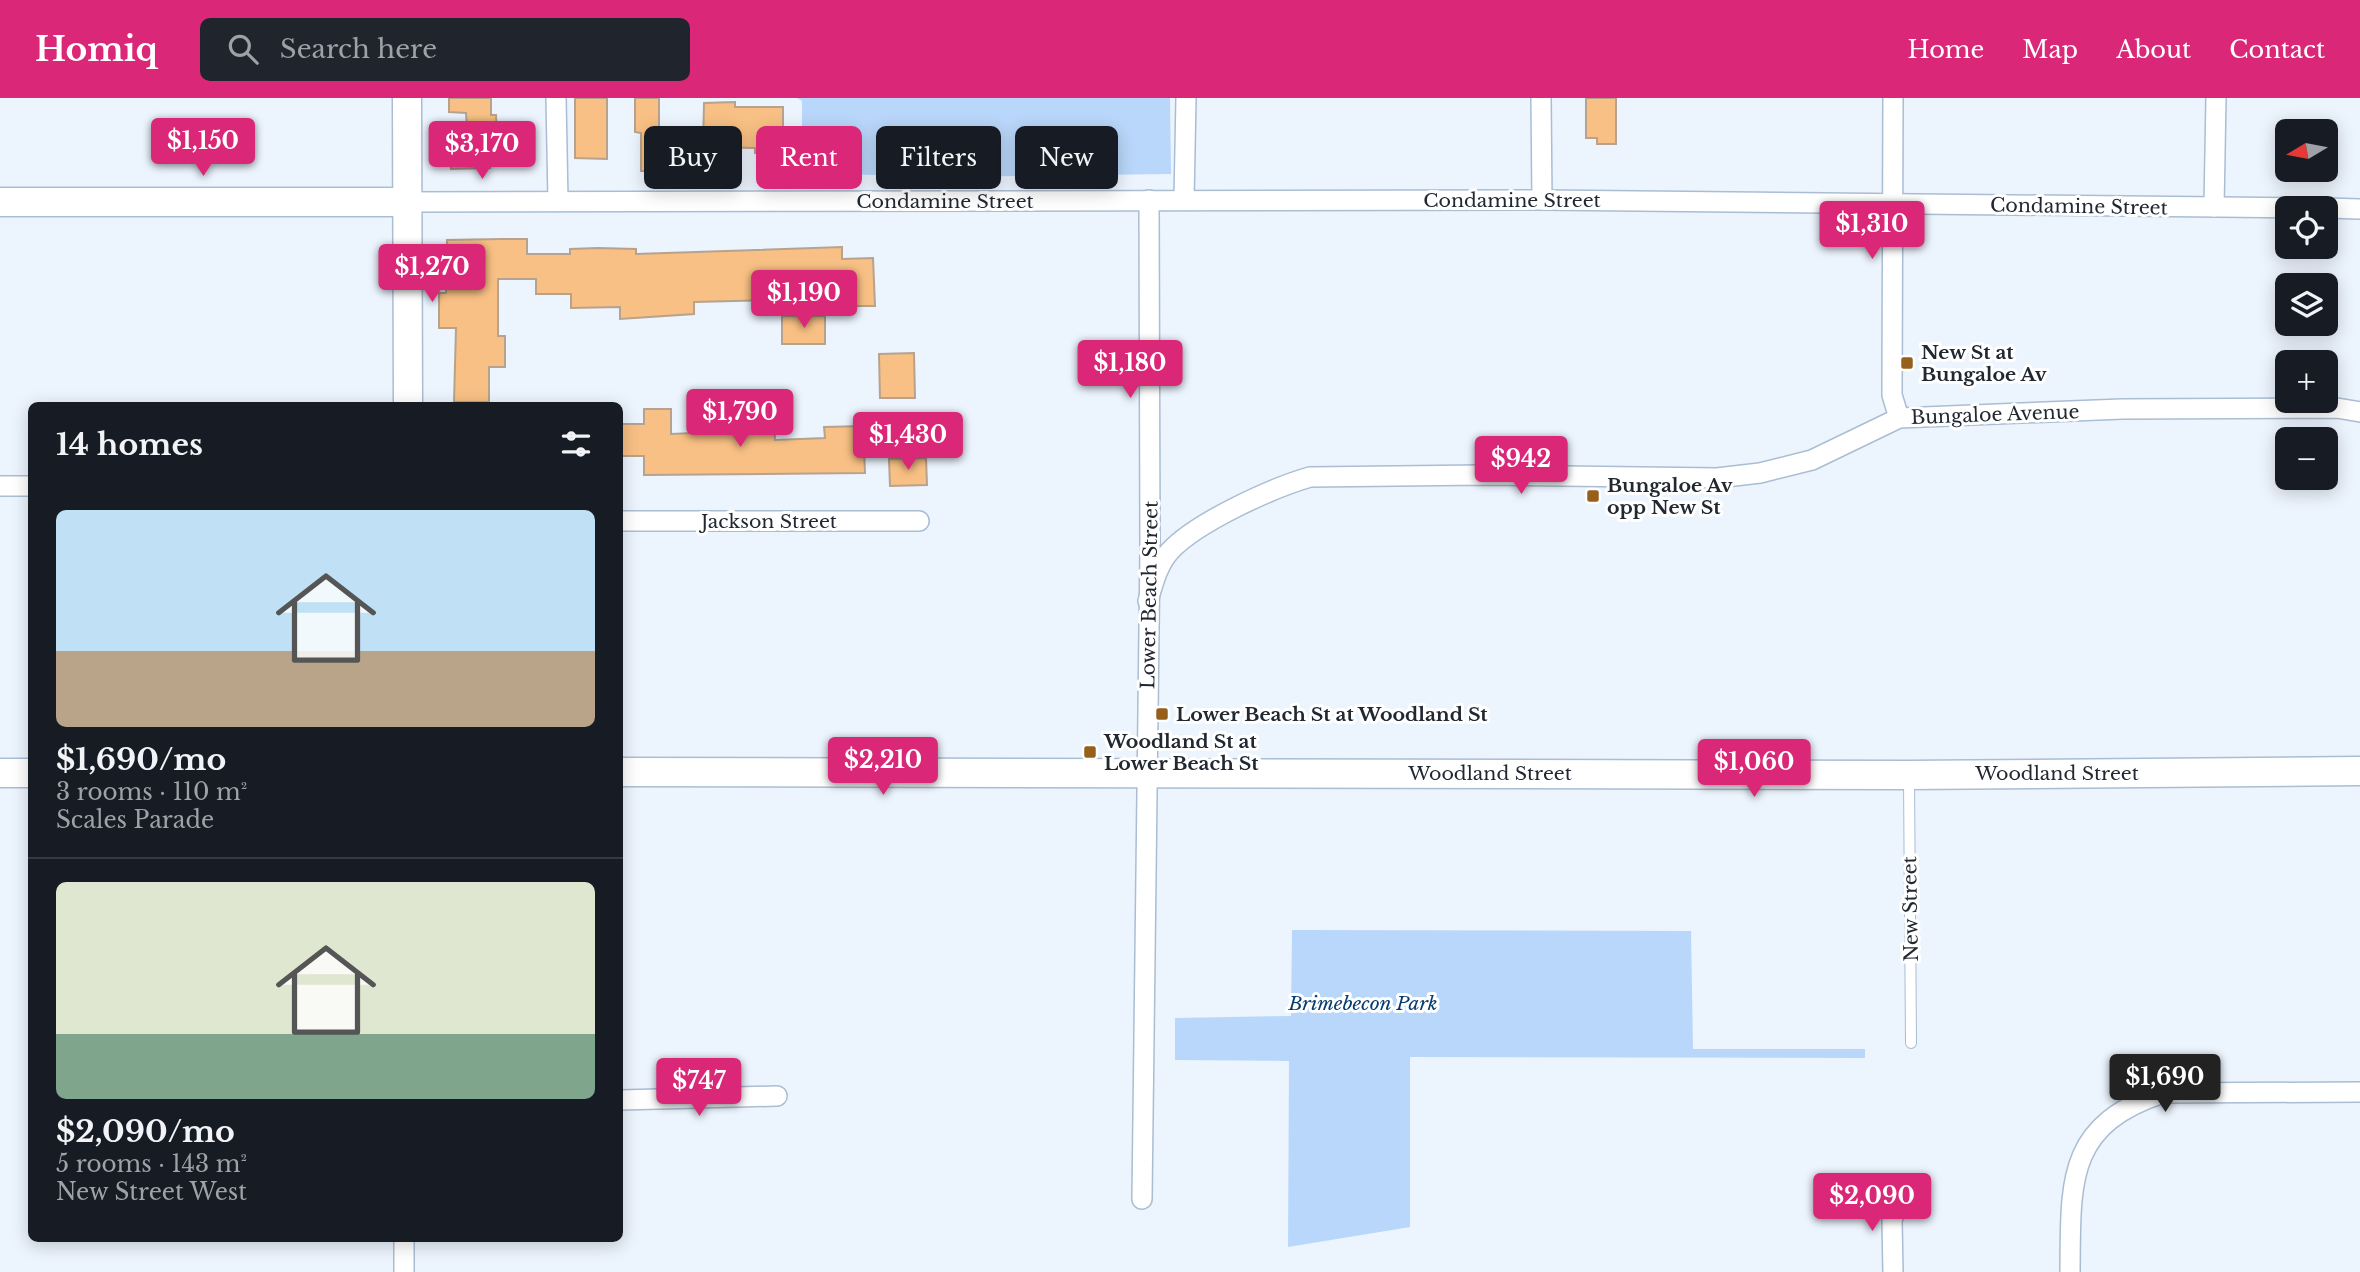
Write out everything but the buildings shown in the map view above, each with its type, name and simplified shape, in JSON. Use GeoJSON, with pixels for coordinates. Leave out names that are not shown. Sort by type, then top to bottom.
{"type":"FeatureCollection","features":[{"type":"Feature","properties":{"kind":"street"},"geometry":{"type":"LineString","coordinates":[[407,98],[408,402]]}},
{"type":"Feature","properties":{"kind":"street"},"geometry":{"type":"LineString","coordinates":[[556,98],[558,201]]}},
{"type":"Feature","properties":{"kind":"street"},"geometry":{"type":"LineString","coordinates":[[1184,200],[1186,98]]}},
{"type":"Feature","properties":{"kind":"street"},"geometry":{"type":"LineString","coordinates":[[1541,98],[1542,200]]}},
{"type":"Feature","properties":{"kind":"street"},"geometry":{"type":"LineString","coordinates":[[1893,98],[1892,396],[1899,418]]}},
{"type":"Feature","properties":{"kind":"street"},"geometry":{"type":"LineString","coordinates":[[2214,207],[2216,98]]}},
{"type":"Feature","properties":{"kind":"street","name":"Lower Beach Street"},"geometry":{"type":"LineString","coordinates":[[1142,1199],[1149,200]]}},
{"type":"Feature","properties":{"kind":"street","name":"Condamine Street"},"geometry":{"type":"LineString","coordinates":[[0,202],[1542,200],[2275,208]]}},
{"type":"Feature","properties":{"kind":"street"},"geometry":{"type":"LineString","coordinates":[[2338,208],[2360,209]]}},
{"type":"Feature","properties":{"kind":"street","name":"Bungaloe Avenue"},"geometry":{"type":"LineString","coordinates":[[1148,601],[1161,564],[1179,542],[1283,485],[1310,477],[1739,477],[1812,460],[1899,418],[2122,409],[2337,408],[2360,412]]}},
{"type":"Feature","properties":{"kind":"street"},"geometry":{"type":"LineString","coordinates":[[0,486],[28,486]]}},
{"type":"Feature","properties":{"kind":"street","name":"Jackson Street"},"geometry":{"type":"LineString","coordinates":[[623,521],[919,521]]}},
{"type":"Feature","properties":{"kind":"street","name":"Woodland Street"},"geometry":{"type":"LineString","coordinates":[[623,772],[1909,775],[2360,771]]}},
{"type":"Feature","properties":{"kind":"street"},"geometry":{"type":"LineString","coordinates":[[0,773],[28,773]]}},
{"type":"Feature","properties":{"kind":"street"},"geometry":{"type":"LineString","coordinates":[[2070,1272],[2070,1204],[2075,1170],[2090,1140],[2115,1114],[2135,1102],[2163,1093],[2360,1092]]}},
{"type":"Feature","properties":{"kind":"street"},"geometry":{"type":"LineString","coordinates":[[623,1100],[777,1096]]}},
{"type":"Feature","properties":{"kind":"street"},"geometry":{"type":"LineString","coordinates":[[1893,1272],[1892,1221],[1898,1199]]}},
{"type":"Feature","properties":{"kind":"street"},"geometry":{"type":"LineString","coordinates":[[404,1242],[404,1272]]}},
{"type":"Feature","properties":{"kind":"lane","name":"New Street"},"geometry":{"type":"LineString","coordinates":[[1909,775],[1911,1043]]}},
{"type":"Feature","properties":{"kind":"green space"},"geometry":{"type":"Polygon","coordinates":[[[797,98],[1170,98],[1171,174],[1118,175],[1118,126],[1015,126],[1015,176],[1001,176],[1001,126],[876,126],[876,175],[862,175],[862,126],[802,126],[802,101],[797,98]]]}},
{"type":"Feature","properties":{"kind":"green space","name":"Brimebecon Park"},"geometry":{"type":"Polygon","coordinates":[[[1292,930],[1691,931],[1693,1049],[1865,1049],[1865,1058],[1410,1057],[1410,1227],[1288,1247],[1289,1061],[1175,1060],[1175,1018],[1291,1016],[1292,930]]]}},
{"type":"Feature","properties":{"kind":"place","name":"New St at Bungaloe Av"},"geometry":{"type":"Point","coordinates":[1907,363]}},
{"type":"Feature","properties":{"kind":"place","name":"Bungaloe Av opp New St"},"geometry":{"type":"Point","coordinates":[1593,496]}},
{"type":"Feature","properties":{"kind":"place","name":"Lower Beach St at Woodland St"},"geometry":{"type":"Point","coordinates":[1162,714]}},
{"type":"Feature","properties":{"kind":"place","name":"Woodland St at Lower Beach St"},"geometry":{"type":"Point","coordinates":[1090,752]}}]}
